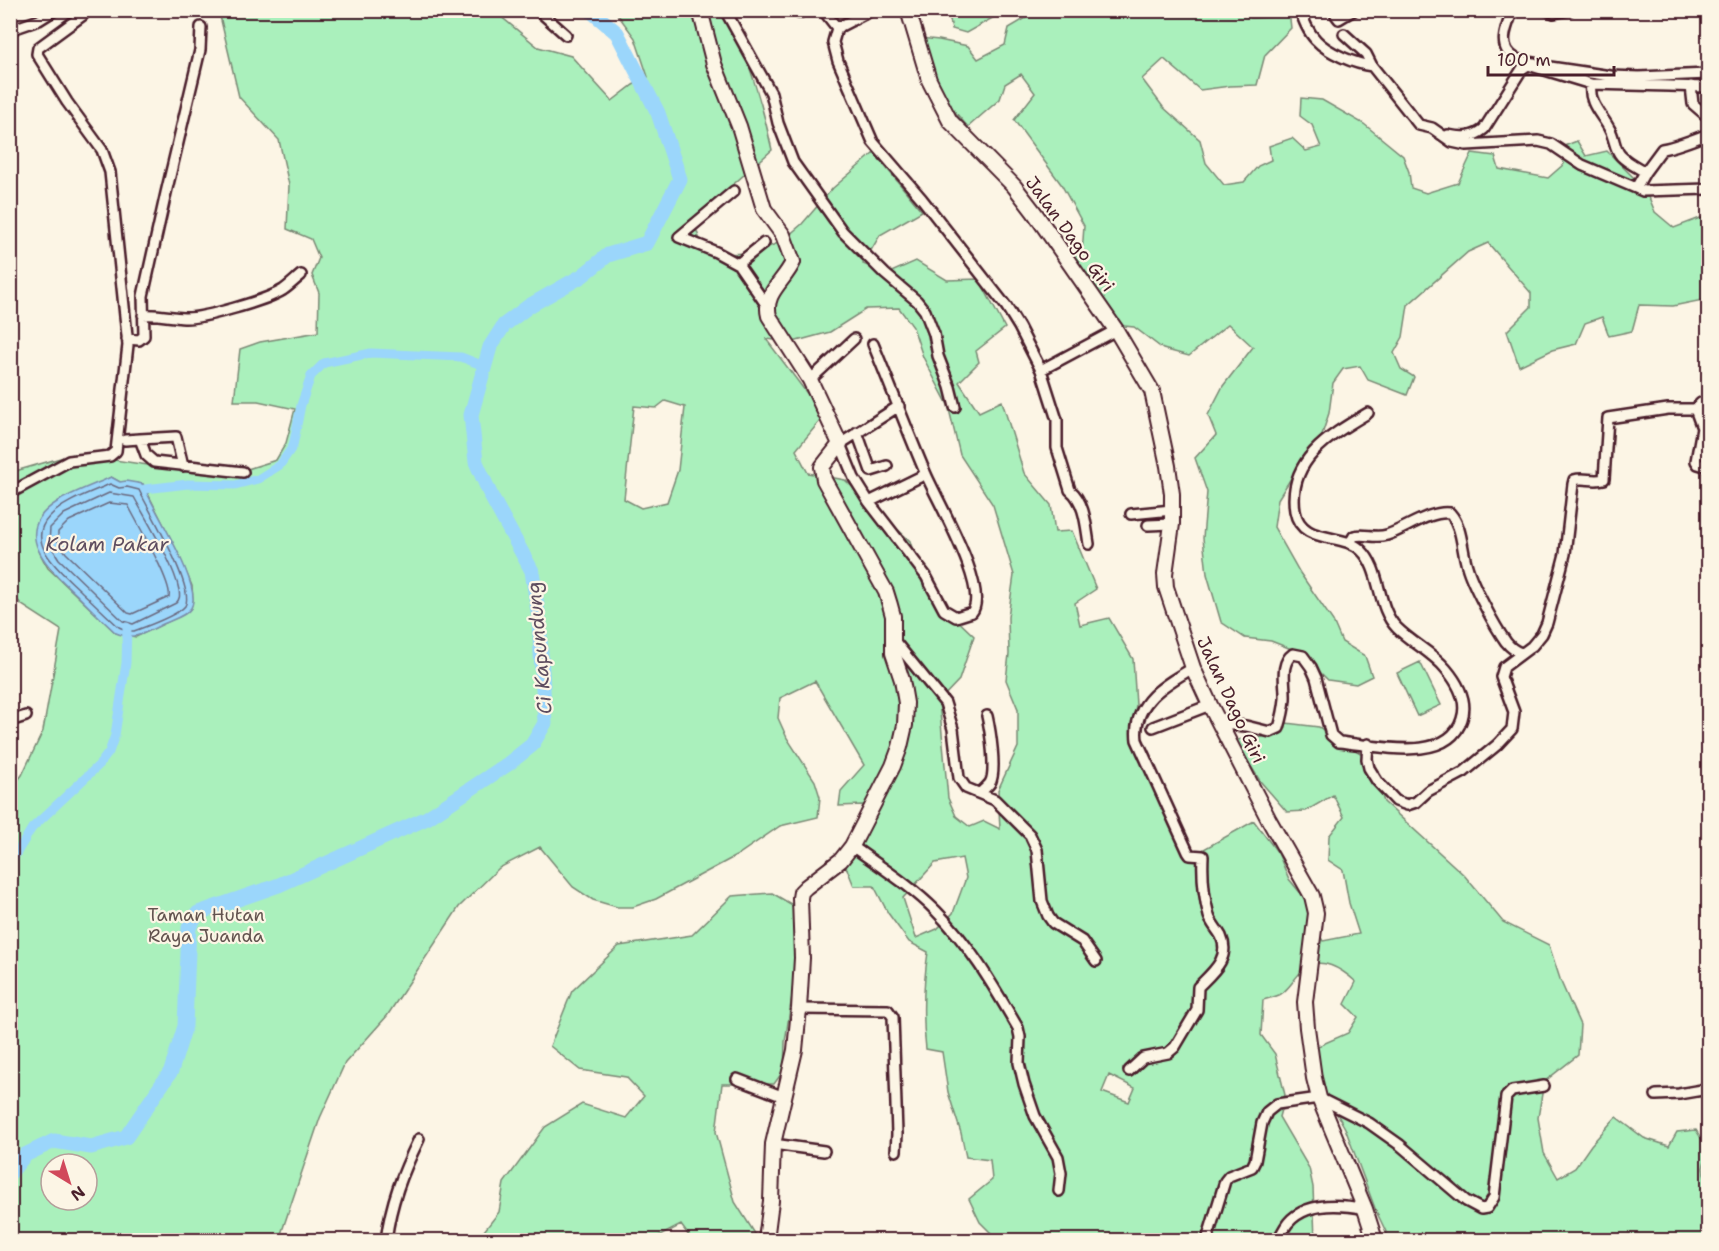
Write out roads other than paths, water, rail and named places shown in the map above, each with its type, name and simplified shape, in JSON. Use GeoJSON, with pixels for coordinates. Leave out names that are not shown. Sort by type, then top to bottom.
{"type":"FeatureCollection","features":[{"type":"Feature","properties":{"kind":"main road"},"geometry":{"type":"LineString","coordinates":[[700,10],[714,64],[739,126],[764,209],[783,235],[793,262],[789,271],[775,288],[767,306],[769,316],[810,380],[840,444],[822,468],[824,480],[886,592],[893,616],[893,653],[902,680],[906,703],[905,724],[893,766],[852,846],[841,860],[801,892],[802,958],[795,1050],[773,1144],[772,1190],[766,1240]]}},
{"type":"Feature","properties":{"kind":"main road","name":"Jalan Dago Giri"},"geometry":{"type":"LineString","coordinates":[[908,10],[929,80],[951,120],[1014,186],[1116,330],[1152,391],[1168,466],[1172,517],[1165,574],[1166,587],[1193,668],[1210,705],[1269,820],[1312,896],[1316,913],[1305,1002],[1314,1078],[1319,1098],[1365,1209],[1375,1240]]}},
{"type":"Feature","properties":{"kind":"street"},"geometry":{"type":"LineString","coordinates":[[10,30],[39,21],[55,10]]}},
{"type":"Feature","properties":{"kind":"street"},"geometry":{"type":"LineString","coordinates":[[10,492],[69,461],[115,454],[127,342],[107,160],[37,54],[38,48],[83,15],[85,10]]}},
{"type":"Feature","properties":{"kind":"street"},"geometry":{"type":"LineString","coordinates":[[538,10],[566,35]]}},
{"type":"Feature","properties":{"kind":"street"},"geometry":{"type":"LineString","coordinates":[[725,10],[771,93],[778,123],[793,162],[843,232],[925,311],[955,407]]}},
{"type":"Feature","properties":{"kind":"street"},"geometry":{"type":"LineString","coordinates":[[823,10],[837,28]]}},
{"type":"Feature","properties":{"kind":"street"},"geometry":{"type":"LineString","coordinates":[[872,10],[837,28],[833,42],[836,55],[873,142],[922,199],[1006,306],[1041,370],[1057,420],[1058,448],[1070,490],[1083,512],[1089,544]]}},
{"type":"Feature","properties":{"kind":"street"},"geometry":{"type":"LineString","coordinates":[[1300,10],[1307,28],[1320,44],[1356,64],[1372,66]]}},
{"type":"Feature","properties":{"kind":"street"},"geometry":{"type":"LineString","coordinates":[[1335,10],[1340,19],[1353,10]]}},
{"type":"Feature","properties":{"kind":"street"},"geometry":{"type":"LineString","coordinates":[[1513,10],[1503,38],[1514,58],[1539,65],[1611,75],[1639,77],[1708,74]]}},
{"type":"Feature","properties":{"kind":"street"},"geometry":{"type":"LineString","coordinates":[[1547,10],[1554,13],[1569,10]]}},
{"type":"Feature","properties":{"kind":"street"},"geometry":{"type":"LineString","coordinates":[[127,342],[143,339],[144,336],[143,296],[200,50],[201,27]]}},
{"type":"Feature","properties":{"kind":"street"},"geometry":{"type":"LineString","coordinates":[[1344,34],[1366,54],[1372,66],[1419,125],[1462,138],[1477,134],[1491,121],[1524,66],[1591,84],[1708,87]]}},
{"type":"Feature","properties":{"kind":"street"},"geometry":{"type":"LineString","coordinates":[[1591,84],[1593,105],[1610,129],[1618,152],[1627,161],[1645,172]]}},
{"type":"Feature","properties":{"kind":"street"},"geometry":{"type":"LineString","coordinates":[[1691,86],[1693,104],[1708,117]]}},
{"type":"Feature","properties":{"kind":"street"},"geometry":{"type":"LineString","coordinates":[[1435,130],[1452,142],[1466,145],[1527,141],[1551,144],[1582,165],[1636,189],[1650,192],[1708,189]]}},
{"type":"Feature","properties":{"kind":"street"},"geometry":{"type":"LineString","coordinates":[[1636,189],[1662,149],[1679,147],[1697,137],[1708,135]]}},
{"type":"Feature","properties":{"kind":"street"},"geometry":{"type":"LineString","coordinates":[[734,190],[679,237],[738,264],[767,306]]}},
{"type":"Feature","properties":{"kind":"street"},"geometry":{"type":"LineString","coordinates":[[738,264],[764,243]]}},
{"type":"Feature","properties":{"kind":"street"},"geometry":{"type":"LineString","coordinates":[[143,315],[163,314],[185,318],[243,306],[282,290],[301,275]]}},
{"type":"Feature","properties":{"kind":"street"},"geometry":{"type":"LineString","coordinates":[[1041,370],[1116,330]]}},
{"type":"Feature","properties":{"kind":"street"},"geometry":{"type":"LineString","coordinates":[[810,380],[854,339]]}},
{"type":"Feature","properties":{"kind":"street"},"geometry":{"type":"LineString","coordinates":[[873,344],[899,406],[926,474],[956,534],[967,562],[977,601],[975,608],[967,615],[956,617],[944,610],[926,576],[869,502],[854,478],[840,444],[899,406]]}},
{"type":"Feature","properties":{"kind":"street"},"geometry":{"type":"LineString","coordinates":[[1368,744],[1369,768],[1385,792],[1396,801],[1407,805],[1416,802],[1428,791],[1464,772],[1497,746],[1512,729],[1514,712],[1502,677],[1504,668],[1521,653],[1526,652],[1542,634],[1565,554],[1574,480],[1604,479],[1608,418],[1668,409],[1695,409],[1708,400]]}},
{"type":"Feature","properties":{"kind":"street"},"geometry":{"type":"LineString","coordinates":[[1695,409],[1702,428],[1696,461],[1698,465],[1708,467]]}},
{"type":"Feature","properties":{"kind":"street"},"geometry":{"type":"LineString","coordinates":[[1219,723],[1270,732],[1279,728],[1285,696],[1284,667],[1290,656],[1298,654],[1303,656],[1311,667],[1331,735],[1339,742],[1387,748],[1424,749],[1450,738],[1458,730],[1463,717],[1464,705],[1455,682],[1433,656],[1396,628],[1386,610],[1369,560],[1360,549],[1350,543],[1315,535],[1306,530],[1299,522],[1295,511],[1295,481],[1300,467],[1337,431],[1368,413]]}},
{"type":"Feature","properties":{"kind":"street"},"geometry":{"type":"LineString","coordinates":[[857,432],[871,471],[887,466]]}},
{"type":"Feature","properties":{"kind":"street"},"geometry":{"type":"LineString","coordinates":[[125,440],[176,436],[183,466]]}},
{"type":"Feature","properties":{"kind":"street"},"geometry":{"type":"LineString","coordinates":[[140,439],[146,455],[154,462],[243,472]]}},
{"type":"Feature","properties":{"kind":"street"},"geometry":{"type":"LineString","coordinates":[[869,502],[926,474]]}},
{"type":"Feature","properties":{"kind":"street"},"geometry":{"type":"LineString","coordinates":[[1350,543],[1354,536],[1360,534],[1372,538],[1385,536],[1436,514],[1450,513],[1458,522],[1467,567],[1486,608],[1506,642],[1515,651],[1521,653]]}},
{"type":"Feature","properties":{"kind":"street"},"geometry":{"type":"LineString","coordinates":[[1131,514],[1172,517]]}},
{"type":"Feature","properties":{"kind":"street"},"geometry":{"type":"LineString","coordinates":[[1148,525],[1172,517]]}},
{"type":"Feature","properties":{"kind":"street"},"geometry":{"type":"LineString","coordinates":[[892,638],[945,703],[953,729],[959,778],[966,788],[995,800],[1030,835],[1037,850],[1042,901],[1048,916],[1053,923],[1082,941],[1096,961]]}},
{"type":"Feature","properties":{"kind":"street"},"geometry":{"type":"LineString","coordinates":[[1129,1071],[1143,1059],[1168,1053],[1175,1047],[1197,1010],[1198,987],[1221,962],[1224,951],[1220,933],[1210,918],[1202,874],[1203,856],[1190,855],[1188,852],[1137,740],[1135,728],[1140,712],[1150,699],[1168,683],[1193,668]]}},
{"type":"Feature","properties":{"kind":"street"},"geometry":{"type":"LineString","coordinates":[[1153,727],[1210,705]]}},
{"type":"Feature","properties":{"kind":"street"},"geometry":{"type":"LineString","coordinates":[[10,721],[26,716]]}},
{"type":"Feature","properties":{"kind":"street"},"geometry":{"type":"LineString","coordinates":[[980,793],[991,782],[993,769],[991,732],[987,716]]}},
{"type":"Feature","properties":{"kind":"street"},"geometry":{"type":"LineString","coordinates":[[852,846],[919,895],[936,911],[954,931],[994,987],[1018,1028],[1019,1064],[1024,1084],[1035,1116],[1059,1157],[1061,1173],[1059,1191]]}},
{"type":"Feature","properties":{"kind":"street"},"geometry":{"type":"LineString","coordinates":[[799,1009],[837,1008],[891,1012],[893,1017],[896,1151]]}},
{"type":"Feature","properties":{"kind":"street"},"geometry":{"type":"LineString","coordinates":[[737,1079],[784,1097]]}},
{"type":"Feature","properties":{"kind":"street"},"geometry":{"type":"LineString","coordinates":[[1208,1240],[1225,1181],[1229,1176],[1252,1167],[1262,1123],[1267,1112],[1277,1104],[1319,1098],[1369,1123],[1400,1145],[1466,1201],[1481,1209],[1487,1208],[1494,1197],[1506,1097],[1512,1091],[1544,1086]]}},
{"type":"Feature","properties":{"kind":"street"},"geometry":{"type":"LineString","coordinates":[[1656,1095],[1708,1089]]}},
{"type":"Feature","properties":{"kind":"street"},"geometry":{"type":"LineString","coordinates":[[386,1240],[397,1188],[419,1139]]}},
{"type":"Feature","properties":{"kind":"street"},"geometry":{"type":"LineString","coordinates":[[773,1144],[824,1151]]}},
{"type":"Feature","properties":{"kind":"street"},"geometry":{"type":"LineString","coordinates":[[1278,1240],[1287,1224],[1299,1214],[1311,1209],[1333,1205],[1365,1209]]}},
{"type":"Feature","properties":{"kind":"water","name":"Kolam Pakar"},"geometry":{"type":"Polygon","coordinates":[[[111,477],[120,482],[143,484],[184,565],[193,597],[191,608],[186,613],[135,636],[116,633],[65,584],[45,562],[38,550],[35,538],[36,526],[43,514],[57,502],[111,477]]]}},
{"type":"Feature","properties":{"kind":"waterway","name":"Ci Kapundung"},"geometry":{"type":"LineString","coordinates":[[10,1173],[25,1155],[54,1141],[91,1147],[126,1137],[171,1071],[185,1026],[189,927],[198,913],[279,885],[427,818],[508,764],[532,745],[545,723],[539,619],[532,571],[492,498],[476,462],[471,415],[490,347],[504,325],[529,306],[582,276],[608,255],[647,243],[680,179],[658,113],[617,33],[590,10]]}},
{"type":"Feature","properties":{"kind":"waterway"},"geometry":{"type":"LineString","coordinates":[[145,489],[188,484],[235,485],[258,479],[280,465],[293,446],[301,405],[311,376],[324,363],[371,353],[461,357],[484,366]]}},
{"type":"Feature","properties":{"kind":"waterway"},"geometry":{"type":"LineString","coordinates":[[10,864],[32,828],[100,764],[109,752],[115,735],[126,663],[127,627]]}},
{"type":"Feature","properties":{"kind":"park label","name":"Taman Hutan Raya Juanda"},"geometry":{"type":"Point","coordinates":[206,925]}}]}
